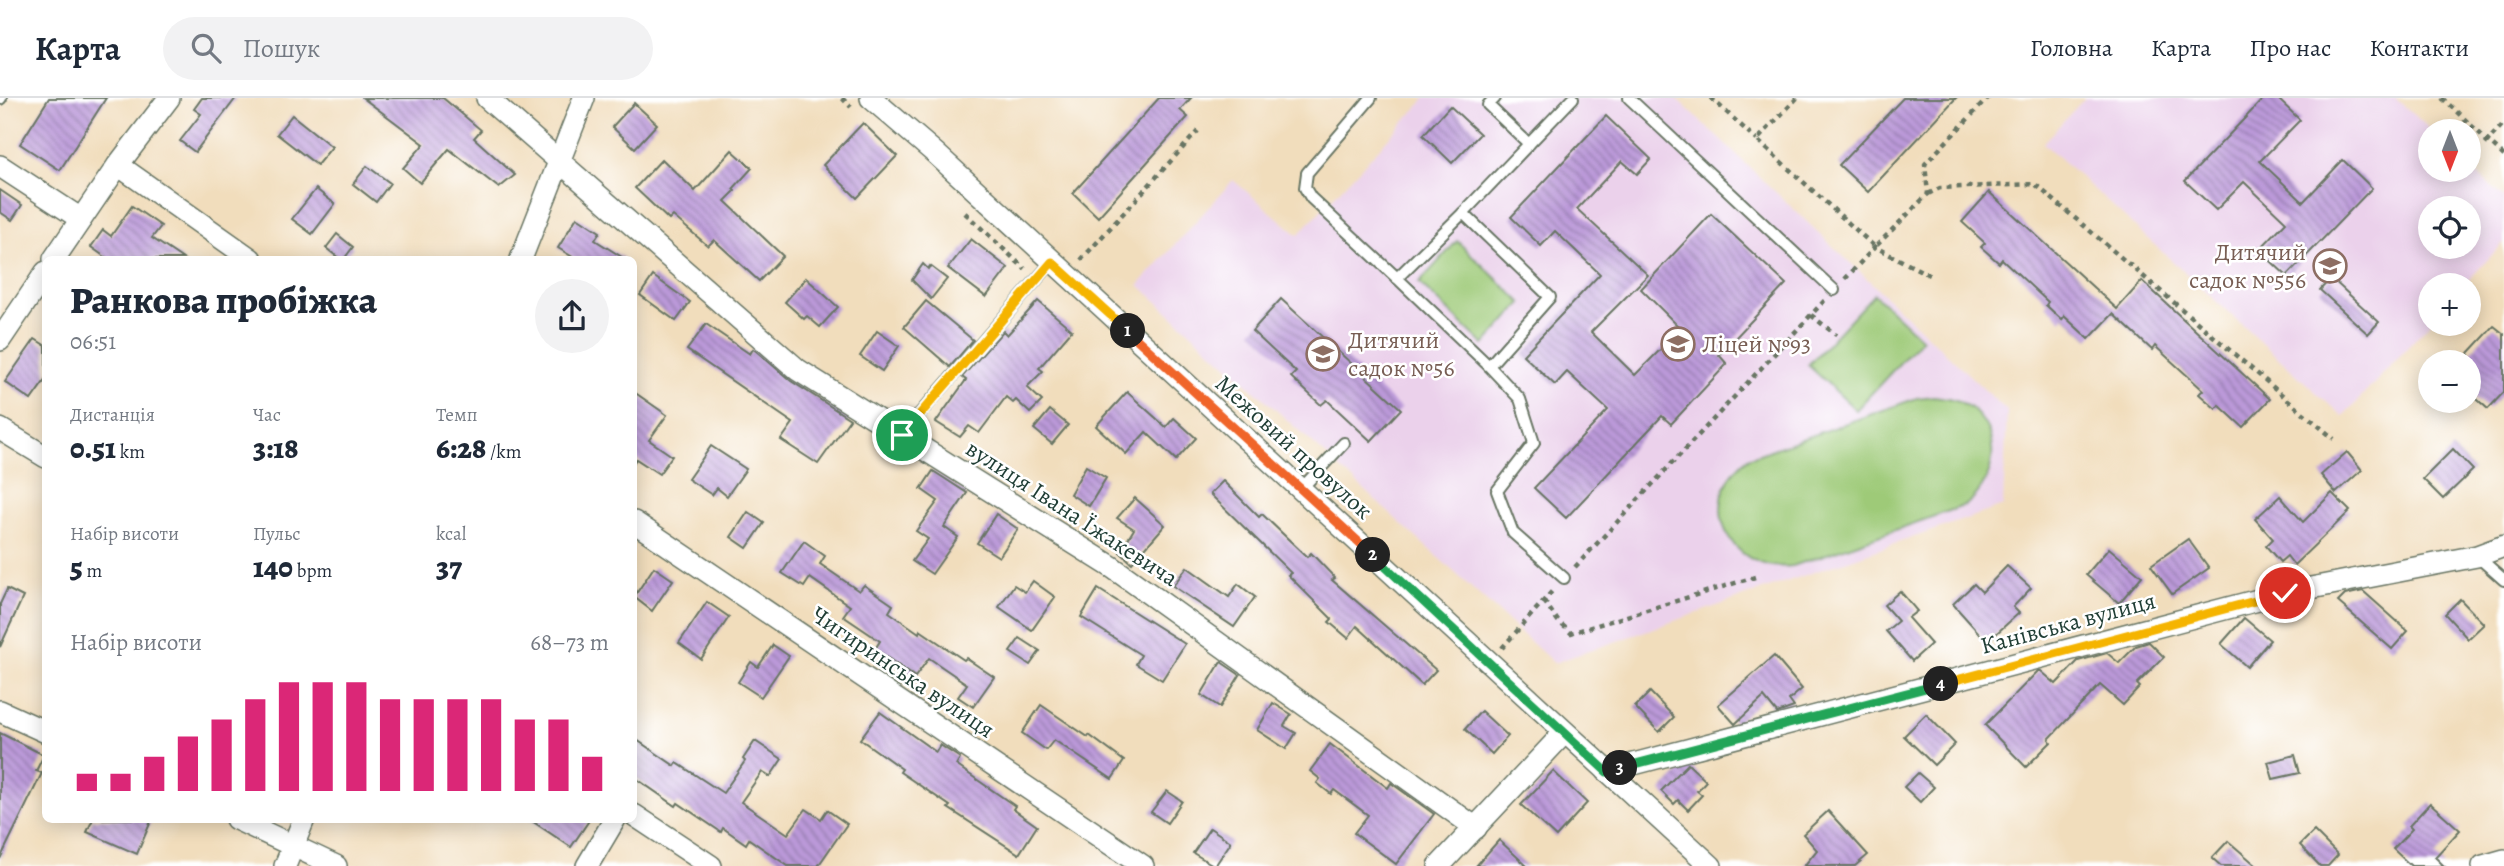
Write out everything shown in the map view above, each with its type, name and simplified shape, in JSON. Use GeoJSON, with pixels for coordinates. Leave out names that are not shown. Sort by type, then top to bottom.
{"type":"FeatureCollection","features":[{"type":"Feature","properties":{"kind":"street"},"geometry":{"type":"LineString","coordinates":[[56,256],[118,165],[169,98]]}},
{"type":"Feature","properties":{"kind":"street","name":"вулиця Івана Їжакевича"},"geometry":{"type":"LineString","coordinates":[[487,98],[798,370],[1112,567],[1476,828]]}},
{"type":"Feature","properties":{"kind":"street"},"geometry":{"type":"LineString","coordinates":[[521,256],[584,98]]}},
{"type":"Feature","properties":{"kind":"street","name":"Межовий провулок"},"geometry":{"type":"LineString","coordinates":[[871,98],[1711,866]]}},
{"type":"Feature","properties":{"kind":"street"},"geometry":{"type":"LineString","coordinates":[[118,165],[247,256]]}},
{"type":"Feature","properties":{"kind":"street"},"geometry":{"type":"LineString","coordinates":[[0,166],[81,219]]}},
{"type":"Feature","properties":{"kind":"street"},"geometry":{"type":"LineString","coordinates":[[0,340],[42,278]]}},
{"type":"Feature","properties":{"kind":"street"},"geometry":{"type":"LineString","coordinates":[[0,429],[42,455]]}},
{"type":"Feature","properties":{"kind":"street","name":"Чигиринська вулиця"},"geometry":{"type":"LineString","coordinates":[[637,524],[1143,866]]}},
{"type":"Feature","properties":{"kind":"street","name":"Канівська вулиця"},"geometry":{"type":"LineString","coordinates":[[1607,772],[2285,593],[2477,556],[2504,546]]}},
{"type":"Feature","properties":{"kind":"street"},"geometry":{"type":"LineString","coordinates":[[0,711],[42,730]]}},
{"type":"Feature","properties":{"kind":"street"},"geometry":{"type":"LineString","coordinates":[[1439,866],[1564,733]]}},
{"type":"Feature","properties":{"kind":"street"},"geometry":{"type":"LineString","coordinates":[[637,817],[711,866]]}},
{"type":"Feature","properties":{"kind":"street"},"geometry":{"type":"LineString","coordinates":[[245,823],[336,866]]}},
{"type":"Feature","properties":{"kind":"street"},"geometry":{"type":"LineString","coordinates":[[285,866],[301,823]]}},
{"type":"Feature","properties":{"kind":"street"},"geometry":{"type":"LineString","coordinates":[[587,866],[613,823]]}},
{"type":"Feature","properties":{"kind":"street"},"geometry":{"type":"LineString","coordinates":[[2483,866],[2504,860]]}},
{"type":"Feature","properties":{"kind":"lane"},"geometry":{"type":"LineString","coordinates":[[1371,98],[1307,173],[1305,188],[1311,198],[1489,366],[1520,399],[1534,443],[1497,491],[1513,533],[1564,578]]}},
{"type":"Feature","properties":{"kind":"lane"},"geometry":{"type":"LineString","coordinates":[[1478,98],[1491,102],[1530,144]]}},
{"type":"Feature","properties":{"kind":"lane"},"geometry":{"type":"LineString","coordinates":[[1397,278],[1573,98]]}},
{"type":"Feature","properties":{"kind":"lane"},"geometry":{"type":"LineString","coordinates":[[1629,98],[1834,290]]}},
{"type":"Feature","properties":{"kind":"lane"},"geometry":{"type":"LineString","coordinates":[[1463,213],[1550,297],[1489,366]]}},
{"type":"Feature","properties":{"kind":"lane"},"geometry":{"type":"LineString","coordinates":[[902,435],[1052,262]]}},
{"type":"Feature","properties":{"kind":"lane"},"geometry":{"type":"LineString","coordinates":[[1301,489],[1344,443]]}},
{"type":"Feature","properties":{"kind":"lane"},"geometry":{"type":"LineString","coordinates":[[2477,556],[2504,580]]}},
{"type":"Feature","properties":{"kind":"path"},"geometry":{"type":"LineString","coordinates":[[1711,98],[1875,247],[1929,275]]}},
{"type":"Feature","properties":{"kind":"path"},"geometry":{"type":"LineString","coordinates":[[1756,140],[1797,98]]}},
{"type":"Feature","properties":{"kind":"path"},"geometry":{"type":"LineString","coordinates":[[1928,194],[1925,164],[1988,98]]}},
{"type":"Feature","properties":{"kind":"path"},"geometry":{"type":"LineString","coordinates":[[2442,98],[2504,156]]}},
{"type":"Feature","properties":{"kind":"path"},"geometry":{"type":"LineString","coordinates":[[2486,142],[2504,123]]}},
{"type":"Feature","properties":{"kind":"path"},"geometry":{"type":"LineString","coordinates":[[1077,265],[1198,131]]}},
{"type":"Feature","properties":{"kind":"path"},"geometry":{"type":"LineString","coordinates":[[1509,639],[1875,247],[1928,194],[1940,188],[2035,184],[2334,439]]}},
{"type":"Feature","properties":{"kind":"path"},"geometry":{"type":"LineString","coordinates":[[1811,315],[1836,335]]}},
{"type":"Feature","properties":{"kind":"path"},"geometry":{"type":"LineString","coordinates":[[1544,601],[1558,621],[1571,633],[1755,577]]}},
{"type":"Feature","properties":{"kind":"shaded area","name":"Ліцей №93"},"geometry":{"type":"Polygon","coordinates":[[[1426,98],[1676,98],[2007,411],[2003,506],[1554,663],[1139,285],[1233,180],[1298,235],[1426,98]]]}},
{"type":"Feature","properties":{"kind":"shaded area","name":"Дитячий садок №556"},"geometry":{"type":"Polygon","coordinates":[[[2085,98],[2395,98],[2419,119],[2418,182],[2482,182],[2482,178],[2504,198],[2504,242],[2475,273],[2418,273],[2418,336],[2343,417],[2043,143],[2085,98]]]}},
{"type":"Feature","properties":{"kind":"green space"},"geometry":{"type":"Polygon","coordinates":[[[1457,241],[1522,303],[1484,345],[1419,283],[1457,241]]]}},
{"type":"Feature","properties":{"kind":"green space"},"geometry":{"type":"Polygon","coordinates":[[[1874,294],[1922,339],[1856,410],[1808,365],[1874,294]]]}},
{"type":"Feature","properties":{"kind":"green space"},"geometry":{"type":"Polygon","coordinates":[[[1934,396],[1956,400],[1971,409],[1989,434],[1991,464],[1978,493],[1966,505],[1793,566],[1770,565],[1750,558],[1735,546],[1726,530],[1721,512],[1723,493],[1732,475],[1748,458],[1917,398],[1934,396]]]}},
{"type":"Feature","properties":{"kind":"building"},"geometry":{"type":"Polygon","coordinates":[[[49,98],[106,98],[60,170],[20,144],[49,98]]]}},
{"type":"Feature","properties":{"kind":"building"},"geometry":{"type":"Polygon","coordinates":[[[202,98],[236,98],[195,152],[180,141],[201,114],[194,109],[202,98]]]}},
{"type":"Feature","properties":{"kind":"building"},"geometry":{"type":"Polygon","coordinates":[[[363,98],[443,98],[481,130],[474,138],[515,175],[499,188],[449,149],[420,183],[403,168],[424,144],[363,98]]]}},
{"type":"Feature","properties":{"kind":"building"},"geometry":{"type":"Polygon","coordinates":[[[1159,98],[1191,98],[1180,110],[1188,117],[1098,217],[1073,193],[1159,98]]]}},
{"type":"Feature","properties":{"kind":"building"},"geometry":{"type":"Polygon","coordinates":[[[1903,98],[1956,98],[1868,192],[1839,165],[1903,98]]]}},
{"type":"Feature","properties":{"kind":"building"},"geometry":{"type":"Polygon","coordinates":[[[2264,98],[2277,98],[2300,120],[2260,161],[2303,202],[2343,160],[2372,188],[2287,276],[2259,250],[2286,222],[2244,182],[2216,210],[2185,181],[2264,98]]]}},
{"type":"Feature","properties":{"kind":"building"},"geometry":{"type":"Polygon","coordinates":[[[634,103],[657,124],[635,148],[612,127],[634,103]]]}},
{"type":"Feature","properties":{"kind":"building"},"geometry":{"type":"Polygon","coordinates":[[[1450,106],[1480,134],[1452,163],[1423,135],[1450,106]]]}},
{"type":"Feature","properties":{"kind":"building"},"geometry":{"type":"Polygon","coordinates":[[[292,115],[332,147],[317,165],[277,134],[292,115]]]}},
{"type":"Feature","properties":{"kind":"building"},"geometry":{"type":"Polygon","coordinates":[[[1606,116],[1651,159],[1637,174],[1622,161],[1577,209],[1648,275],[1591,332],[1635,375],[1681,329],[1641,289],[1711,214],[1786,284],[1719,355],[1727,364],[1671,424],[1662,416],[1566,518],[1534,488],[1608,410],[1567,372],[1555,385],[1523,355],[1600,274],[1555,231],[1541,246],[1511,217],[1606,116]]]}},
{"type":"Feature","properties":{"kind":"building"},"geometry":{"type":"Polygon","coordinates":[[[863,123],[897,156],[857,198],[823,165],[863,123]]]}},
{"type":"Feature","properties":{"kind":"building"},"geometry":{"type":"Polygon","coordinates":[[[732,150],[752,168],[725,201],[783,256],[759,281],[714,240],[708,246],[673,216],[669,220],[635,188],[662,159],[695,191],[732,150]]]}},
{"type":"Feature","properties":{"kind":"building"},"geometry":{"type":"Polygon","coordinates":[[[367,166],[390,183],[376,202],[353,184],[367,166]]]}},
{"type":"Feature","properties":{"kind":"building"},"geometry":{"type":"Polygon","coordinates":[[[316,189],[335,204],[312,234],[292,219],[316,189]]]}},
{"type":"Feature","properties":{"kind":"building"},"geometry":{"type":"Polygon","coordinates":[[[0,190],[22,205],[12,220],[0,212],[0,190]]]}},
{"type":"Feature","properties":{"kind":"building"},"geometry":{"type":"Polygon","coordinates":[[[1989,192],[2117,309],[2142,281],[2270,399],[2243,427],[2219,405],[2216,409],[2199,394],[2203,390],[2155,346],[2152,350],[2113,314],[2089,339],[2064,316],[2062,320],[2046,305],[2048,302],[2002,259],[1999,263],[1981,247],[1985,243],[1962,222],[1989,192]]]}},
{"type":"Feature","properties":{"kind":"building"},"geometry":{"type":"Polygon","coordinates":[[[132,206],[161,226],[152,238],[179,256],[104,256],[91,247],[103,230],[111,236],[132,206]]]}},
{"type":"Feature","properties":{"kind":"building"},"geometry":{"type":"Polygon","coordinates":[[[577,217],[600,232],[595,240],[620,256],[571,256],[558,248],[577,217]]]}},
{"type":"Feature","properties":{"kind":"building"},"geometry":{"type":"Polygon","coordinates":[[[337,234],[353,247],[346,256],[336,256],[326,248],[337,234]]]}},
{"type":"Feature","properties":{"kind":"building"},"geometry":{"type":"Polygon","coordinates":[[[971,239],[1008,268],[986,297],[948,268],[971,239]]]}},
{"type":"Feature","properties":{"kind":"building"},"geometry":{"type":"Polygon","coordinates":[[[923,264],[947,279],[931,299],[912,280],[923,264]]]}},
{"type":"Feature","properties":{"kind":"building"},"geometry":{"type":"Polygon","coordinates":[[[653,276],[690,302],[676,321],[640,295],[653,276]]]}},
{"type":"Feature","properties":{"kind":"building"},"geometry":{"type":"Polygon","coordinates":[[[806,278],[838,307],[820,327],[807,316],[804,319],[785,302],[806,278]]]}},
{"type":"Feature","properties":{"kind":"building"},"geometry":{"type":"Polygon","coordinates":[[[2331,278],[2379,322],[2368,334],[2320,290],[2331,278]]]}},
{"type":"Feature","properties":{"kind":"building"},"geometry":{"type":"Polygon","coordinates":[[[1281,299],[1401,409],[1371,441],[1327,400],[1321,405],[1291,377],[1296,372],[1252,331],[1281,299]]]}},
{"type":"Feature","properties":{"kind":"building"},"geometry":{"type":"Polygon","coordinates":[[[926,301],[973,340],[950,367],[904,327],[926,301]]]}},
{"type":"Feature","properties":{"kind":"building"},"geometry":{"type":"Polygon","coordinates":[[[1038,301],[1072,330],[1039,368],[1043,371],[1027,387],[1042,401],[1030,413],[1016,400],[1013,403],[1006,397],[979,433],[969,426],[960,437],[936,422],[966,380],[962,377],[1003,331],[1007,335],[1038,301]]]}},
{"type":"Feature","properties":{"kind":"building"},"geometry":{"type":"Polygon","coordinates":[[[706,324],[750,354],[753,349],[791,381],[850,419],[818,464],[781,440],[793,423],[687,350],[706,324]]]}},
{"type":"Feature","properties":{"kind":"building"},"geometry":{"type":"Polygon","coordinates":[[[2494,326],[2504,334],[2504,392],[2488,409],[2481,403],[2481,350],[2472,350],[2494,326]]]}},
{"type":"Feature","properties":{"kind":"building"},"geometry":{"type":"Polygon","coordinates":[[[877,331],[899,346],[882,371],[860,356],[877,331]]]}},
{"type":"Feature","properties":{"kind":"building"},"geometry":{"type":"Polygon","coordinates":[[[35,339],[42,343],[42,385],[31,400],[5,382],[35,339]]]}},
{"type":"Feature","properties":{"kind":"building"},"geometry":{"type":"Polygon","coordinates":[[[1127,392],[1166,427],[1174,418],[1196,438],[1176,460],[1146,432],[1126,454],[1096,426],[1127,392]]]}},
{"type":"Feature","properties":{"kind":"building"},"geometry":{"type":"Polygon","coordinates":[[[637,394],[667,415],[649,440],[672,456],[659,474],[637,460],[637,394]]]}},
{"type":"Feature","properties":{"kind":"building"},"geometry":{"type":"Polygon","coordinates":[[[1050,410],[1068,425],[1052,444],[1034,429],[1050,410]]]}},
{"type":"Feature","properties":{"kind":"building"},"geometry":{"type":"Polygon","coordinates":[[[711,446],[746,469],[727,496],[717,488],[712,495],[688,479],[711,446]]]}},
{"type":"Feature","properties":{"kind":"building"},"geometry":{"type":"Polygon","coordinates":[[[2453,449],[2473,470],[2443,499],[2423,479],[2453,449]]]}},
{"type":"Feature","properties":{"kind":"building"},"geometry":{"type":"Polygon","coordinates":[[[2347,452],[2362,470],[2336,493],[2321,475],[2347,452]]]}},
{"type":"Feature","properties":{"kind":"building"},"geometry":{"type":"Polygon","coordinates":[[[1086,466],[1106,478],[1089,506],[1070,494],[1086,466]]]}},
{"type":"Feature","properties":{"kind":"building"},"geometry":{"type":"Polygon","coordinates":[[[933,471],[967,493],[944,527],[958,537],[932,574],[912,561],[928,539],[916,531],[938,501],[921,489],[933,471]]]}},
{"type":"Feature","properties":{"kind":"building"},"geometry":{"type":"Polygon","coordinates":[[[1223,481],[1259,517],[1262,514],[1307,557],[1311,553],[1335,578],[1332,580],[1436,670],[1422,685],[1357,626],[1348,638],[1329,622],[1332,619],[1288,575],[1291,573],[1210,494],[1223,481]]]}},
{"type":"Feature","properties":{"kind":"building"},"geometry":{"type":"Polygon","coordinates":[[[2332,493],[2350,511],[2294,565],[2287,556],[2280,562],[2266,546],[2273,539],[2255,519],[2280,496],[2303,522],[2332,493]]]}},
{"type":"Feature","properties":{"kind":"building"},"geometry":{"type":"Polygon","coordinates":[[[1135,498],[1165,525],[1132,563],[1120,552],[1134,529],[1117,518],[1135,498]]]}},
{"type":"Feature","properties":{"kind":"building"},"geometry":{"type":"Polygon","coordinates":[[[748,512],[764,523],[747,548],[731,537],[748,512]]]}},
{"type":"Feature","properties":{"kind":"building"},"geometry":{"type":"Polygon","coordinates":[[[996,514],[1018,529],[999,557],[977,543],[996,514]]]}},
{"type":"Feature","properties":{"kind":"building"},"geometry":{"type":"Polygon","coordinates":[[[2188,539],[2209,568],[2172,594],[2151,565],[2188,539]]]}},
{"type":"Feature","properties":{"kind":"building"},"geometry":{"type":"Polygon","coordinates":[[[804,541],[825,556],[820,564],[859,591],[864,585],[893,605],[889,612],[994,677],[973,707],[958,697],[967,684],[929,658],[915,677],[875,649],[880,641],[843,616],[850,606],[810,578],[804,587],[782,573],[804,541]]]}},
{"type":"Feature","properties":{"kind":"building"},"geometry":{"type":"Polygon","coordinates":[[[2109,548],[2142,576],[2119,603],[2086,575],[2109,548]]]}},
{"type":"Feature","properties":{"kind":"building"},"geometry":{"type":"Polygon","coordinates":[[[2007,566],[2031,588],[2013,607],[2019,613],[1987,642],[1953,604],[1974,584],[1982,592],[2007,566]]]}},
{"type":"Feature","properties":{"kind":"building"},"geometry":{"type":"Polygon","coordinates":[[[654,567],[673,580],[652,611],[637,599],[637,592],[654,567]]]}},
{"type":"Feature","properties":{"kind":"building"},"geometry":{"type":"Polygon","coordinates":[[[1187,567],[1229,597],[1238,584],[1255,597],[1234,627],[1173,586],[1187,567]]]}},
{"type":"Feature","properties":{"kind":"building"},"geometry":{"type":"Polygon","coordinates":[[[1033,581],[1055,597],[1032,630],[999,607],[1014,585],[1025,592],[1033,581]]]}},
{"type":"Feature","properties":{"kind":"building"},"geometry":{"type":"Polygon","coordinates":[[[7,589],[23,597],[0,647],[0,604],[7,589]]]}},
{"type":"Feature","properties":{"kind":"building"},"geometry":{"type":"Polygon","coordinates":[[[1098,589],[1185,644],[1162,680],[1136,664],[1141,655],[1081,617],[1098,589]]]}},
{"type":"Feature","properties":{"kind":"building"},"geometry":{"type":"Polygon","coordinates":[[[1900,591],[1917,611],[1908,618],[1931,644],[1912,661],[1886,631],[1898,621],[1884,605],[1900,591]]]}},
{"type":"Feature","properties":{"kind":"building"},"geometry":{"type":"Polygon","coordinates":[[[2363,591],[2408,631],[2392,649],[2338,602],[2345,595],[2363,591]]]}},
{"type":"Feature","properties":{"kind":"building"},"geometry":{"type":"Polygon","coordinates":[[[2460,599],[2484,624],[2468,639],[2445,614],[2460,599]]]}},
{"type":"Feature","properties":{"kind":"building"},"geometry":{"type":"Polygon","coordinates":[[[707,602],[729,617],[701,659],[679,643],[707,602]]]}},
{"type":"Feature","properties":{"kind":"building"},"geometry":{"type":"Polygon","coordinates":[[[2244,618],[2270,640],[2247,667],[2221,644],[2244,618]]]}},
{"type":"Feature","properties":{"kind":"building"},"geometry":{"type":"Polygon","coordinates":[[[1020,638],[1040,651],[1030,665],[1010,652],[1020,638]]]}},
{"type":"Feature","properties":{"kind":"building"},"geometry":{"type":"Polygon","coordinates":[[[2149,642],[2164,657],[2137,684],[2140,687],[2123,705],[2100,685],[2026,767],[1985,725],[2038,671],[2056,684],[2078,661],[2107,653],[2119,663],[2136,646],[2149,642]]]}},
{"type":"Feature","properties":{"kind":"building"},"geometry":{"type":"Polygon","coordinates":[[[773,645],[789,656],[761,697],[738,682],[751,662],[758,667],[773,645]]]}},
{"type":"Feature","properties":{"kind":"building"},"geometry":{"type":"Polygon","coordinates":[[[1774,656],[1802,689],[1789,700],[1794,707],[1777,713],[1764,697],[1735,724],[1718,705],[1774,656]]]}},
{"type":"Feature","properties":{"kind":"building"},"geometry":{"type":"Polygon","coordinates":[[[1221,662],[1240,675],[1220,707],[1201,695],[1221,662]]]}},
{"type":"Feature","properties":{"kind":"building"},"geometry":{"type":"Polygon","coordinates":[[[1650,692],[1674,717],[1659,732],[1635,707],[1650,692]]]}},
{"type":"Feature","properties":{"kind":"building"},"geometry":{"type":"Polygon","coordinates":[[[1273,703],[1291,714],[1284,726],[1296,733],[1286,749],[1257,730],[1273,703]]]}},
{"type":"Feature","properties":{"kind":"building"},"geometry":{"type":"Polygon","coordinates":[[[1041,705],[1124,761],[1112,779],[1054,740],[1046,750],[1022,733],[1041,705]]]}},
{"type":"Feature","properties":{"kind":"building"},"geometry":{"type":"Polygon","coordinates":[[[1481,711],[1508,736],[1492,754],[1465,729],[1481,711]]]}},
{"type":"Feature","properties":{"kind":"building"},"geometry":{"type":"Polygon","coordinates":[[[880,712],[936,752],[940,745],[960,758],[956,765],[1015,806],[1013,809],[1037,826],[1019,854],[948,808],[950,806],[900,772],[902,769],[860,739],[880,712]]]}},
{"type":"Feature","properties":{"kind":"building"},"geometry":{"type":"Polygon","coordinates":[[[1926,714],[1955,744],[1934,765],[1904,736],[1926,714]]]}},
{"type":"Feature","properties":{"kind":"building"},"geometry":{"type":"Polygon","coordinates":[[[0,733],[42,754],[36,771],[42,773],[0,859],[0,733]]]}},
{"type":"Feature","properties":{"kind":"building"},"geometry":{"type":"Polygon","coordinates":[[[637,740],[675,766],[677,763],[723,793],[755,741],[782,759],[770,777],[762,772],[741,802],[788,834],[806,809],[821,819],[827,810],[847,824],[818,866],[788,866],[749,839],[746,844],[723,828],[721,832],[678,803],[676,806],[637,779],[637,740]]]}},
{"type":"Feature","properties":{"kind":"building"},"geometry":{"type":"Polygon","coordinates":[[[1330,744],[1388,788],[1391,783],[1434,814],[1396,864],[1354,833],[1368,815],[1334,790],[1331,794],[1317,783],[1320,779],[1310,771],[1330,744]]]}},
{"type":"Feature","properties":{"kind":"building"},"geometry":{"type":"Polygon","coordinates":[[[2295,755],[2300,773],[2273,779],[2268,762],[2295,755]]]}},
{"type":"Feature","properties":{"kind":"building"},"geometry":{"type":"Polygon","coordinates":[[[1688,764],[1706,781],[1697,791],[1702,795],[1688,810],[1678,800],[1674,804],[1661,791],[1688,764]]]}},
{"type":"Feature","properties":{"kind":"building"},"geometry":{"type":"Polygon","coordinates":[[[1553,771],[1587,803],[1556,837],[1521,805],[1553,771]]]}},
{"type":"Feature","properties":{"kind":"building"},"geometry":{"type":"Polygon","coordinates":[[[1918,773],[1934,787],[1920,802],[1904,787],[1918,773]]]}},
{"type":"Feature","properties":{"kind":"building"},"geometry":{"type":"Polygon","coordinates":[[[1167,791],[1182,801],[1167,823],[1151,812],[1167,791]]]}},
{"type":"Feature","properties":{"kind":"building"},"geometry":{"type":"Polygon","coordinates":[[[2430,803],[2460,830],[2435,857],[2444,866],[2411,866],[2393,849],[2412,829],[2409,826],[2430,803]]]}},
{"type":"Feature","properties":{"kind":"building"},"geometry":{"type":"Polygon","coordinates":[[[1828,811],[1868,855],[1855,866],[1804,866],[1817,850],[1803,834],[1828,811]]]}},
{"type":"Feature","properties":{"kind":"building"},"geometry":{"type":"Polygon","coordinates":[[[91,823],[150,823],[137,854],[87,832],[91,823]]]}},
{"type":"Feature","properties":{"kind":"building"},"geometry":{"type":"Polygon","coordinates":[[[535,823],[587,823],[571,847],[535,823]]]}},
{"type":"Feature","properties":{"kind":"building"},"geometry":{"type":"Polygon","coordinates":[[[1210,828],[1231,842],[1215,866],[1193,853],[1210,828]]]}},
{"type":"Feature","properties":{"kind":"building"},"geometry":{"type":"Polygon","coordinates":[[[2314,831],[2338,855],[2328,866],[2320,866],[2300,845],[2314,831]]]}},
{"type":"Feature","properties":{"kind":"building"},"geometry":{"type":"Polygon","coordinates":[[[1499,840],[1527,866],[1476,866],[1499,840]]]}},
{"type":"Feature","properties":{"kind":"building"},"geometry":{"type":"Polygon","coordinates":[[[2228,841],[2257,866],[2221,866],[2212,858],[2228,841]]]}},
{"type":"Feature","properties":{"kind":"place","name":"Дитячий садок №556"},"geometry":{"type":"Point","coordinates":[2330,266]}},
{"type":"Feature","properties":{"kind":"place","name":"Ліцей №93"},"geometry":{"type":"Point","coordinates":[1678,344]}},
{"type":"Feature","properties":{"kind":"place","name":"Дитячий садок №56"},"geometry":{"type":"Point","coordinates":[1323,354]}},
{"type":"Feature","properties":{"kind":"route"},"geometry":{"type":"LineString","coordinates":[[902,435],[1052,262],[1607,772],[2285,593]]}}]}
